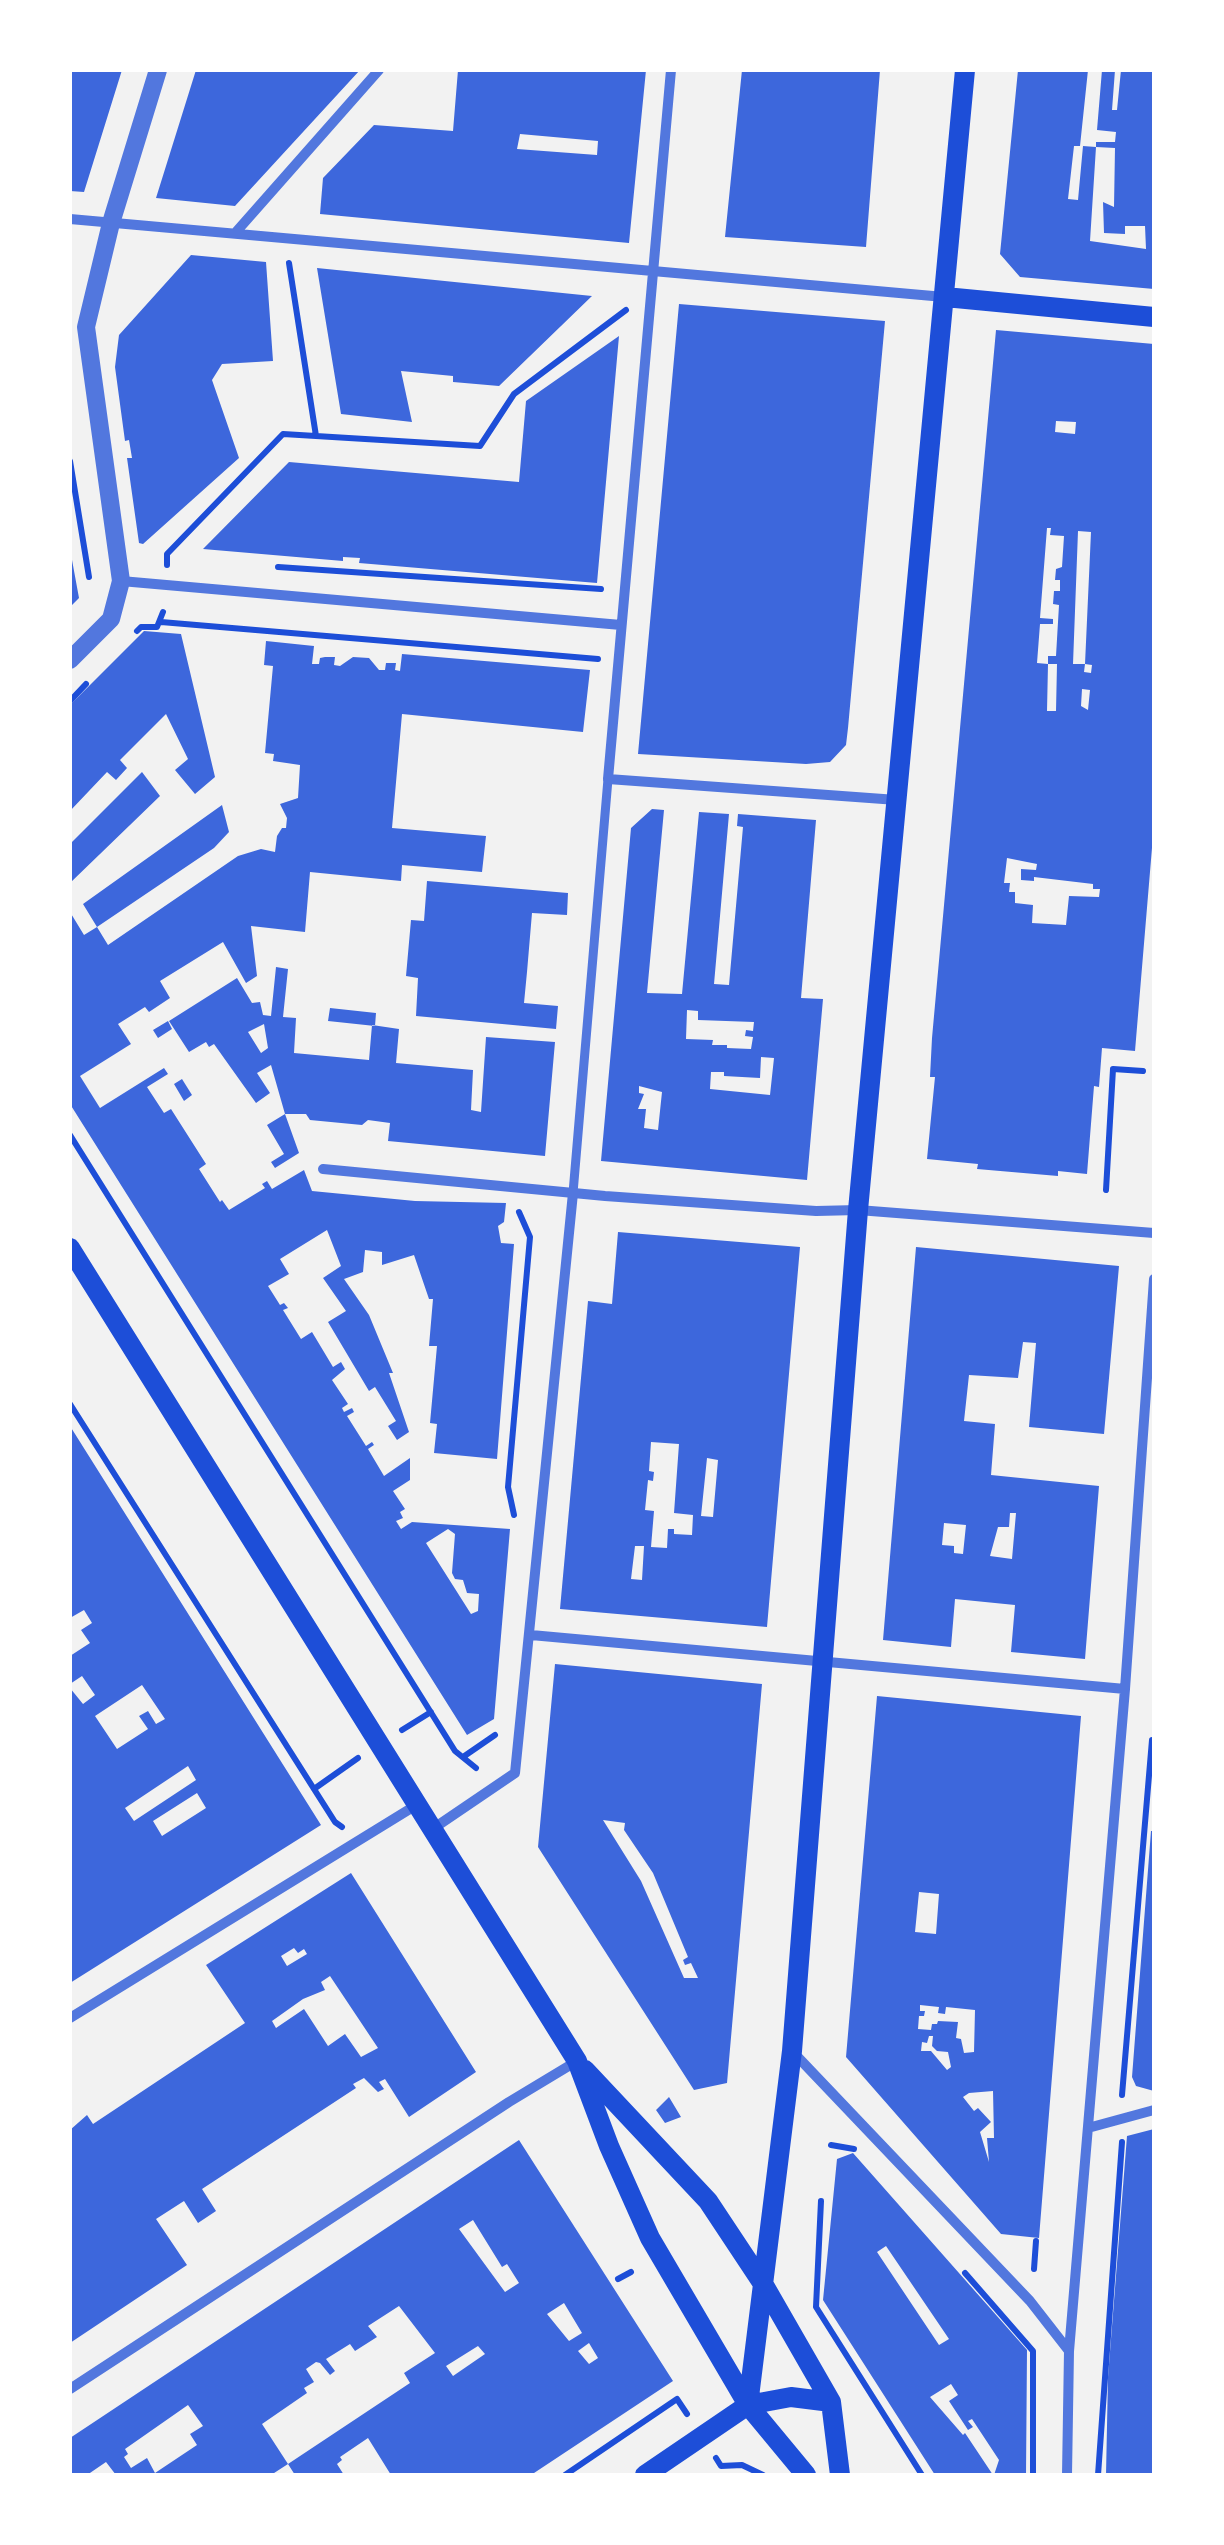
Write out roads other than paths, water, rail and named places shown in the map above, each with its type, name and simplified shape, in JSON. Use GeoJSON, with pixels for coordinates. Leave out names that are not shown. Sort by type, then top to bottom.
{"type":"FeatureCollection","features":[{"type":"Feature","properties":{"kind":"main road"},"geometry":{"type":"LineString","coordinates":[[748,2406],[792,2051],[858,1210],[965,70]]}},
{"type":"Feature","properties":{"kind":"main road"},"geometry":{"type":"LineString","coordinates":[[944,298],[1154,317]]}},
{"type":"Feature","properties":{"kind":"main road"},"geometry":{"type":"LineString","coordinates":[[70,1248],[577,2061],[650,2238],[748,2406],[806,2475]]}},
{"type":"Feature","properties":{"kind":"main road"},"geometry":{"type":"LineString","coordinates":[[577,2061],[708,2201],[765,2287],[832,2402],[840,2475]]}},
{"type":"Feature","properties":{"kind":"main road"},"geometry":{"type":"LineString","coordinates":[[645,2475],[748,2406],[791,2397],[832,2402]]}},
{"type":"Feature","properties":{"kind":"street"},"geometry":{"type":"LineString","coordinates":[[70,660],[111,619],[121,580],[86,328],[111,223],[158,70]]}},
{"type":"Feature","properties":{"kind":"street"},"geometry":{"type":"LineString","coordinates":[[236,232],[379,70]]}},
{"type":"Feature","properties":{"kind":"street"},"geometry":{"type":"LineString","coordinates":[[434,1828],[516,1773],[572,1193],[671,70]]}},
{"type":"Feature","properties":{"kind":"street"},"geometry":{"type":"LineString","coordinates":[[70,219],[944,298]]}},
{"type":"Feature","properties":{"kind":"street"},"geometry":{"type":"LineString","coordinates":[[121,580],[621,626]]}},
{"type":"Feature","properties":{"kind":"street"},"geometry":{"type":"LineString","coordinates":[[608,779],[898,800]]}},
{"type":"Feature","properties":{"kind":"street"},"geometry":{"type":"LineString","coordinates":[[323,1169],[572,1193],[816,1211],[858,1210],[1154,1234]]}},
{"type":"Feature","properties":{"kind":"street"},"geometry":{"type":"LineString","coordinates":[[1067,2475],[1069,2352],[1125,1689],[1154,1279]]}},
{"type":"Feature","properties":{"kind":"street"},"geometry":{"type":"LineString","coordinates":[[531,1634],[1125,1689]]}},
{"type":"Feature","properties":{"kind":"street"},"geometry":{"type":"LineString","coordinates":[[70,2018],[418,1804]]}},
{"type":"Feature","properties":{"kind":"street"},"geometry":{"type":"LineString","coordinates":[[792,2051],[1030,2301],[1069,2352]]}},
{"type":"Feature","properties":{"kind":"street"},"geometry":{"type":"LineString","coordinates":[[70,2389],[577,2061]]}},
{"type":"Feature","properties":{"kind":"street"},"geometry":{"type":"LineString","coordinates":[[1088,2128],[1154,2110]]}}]}
